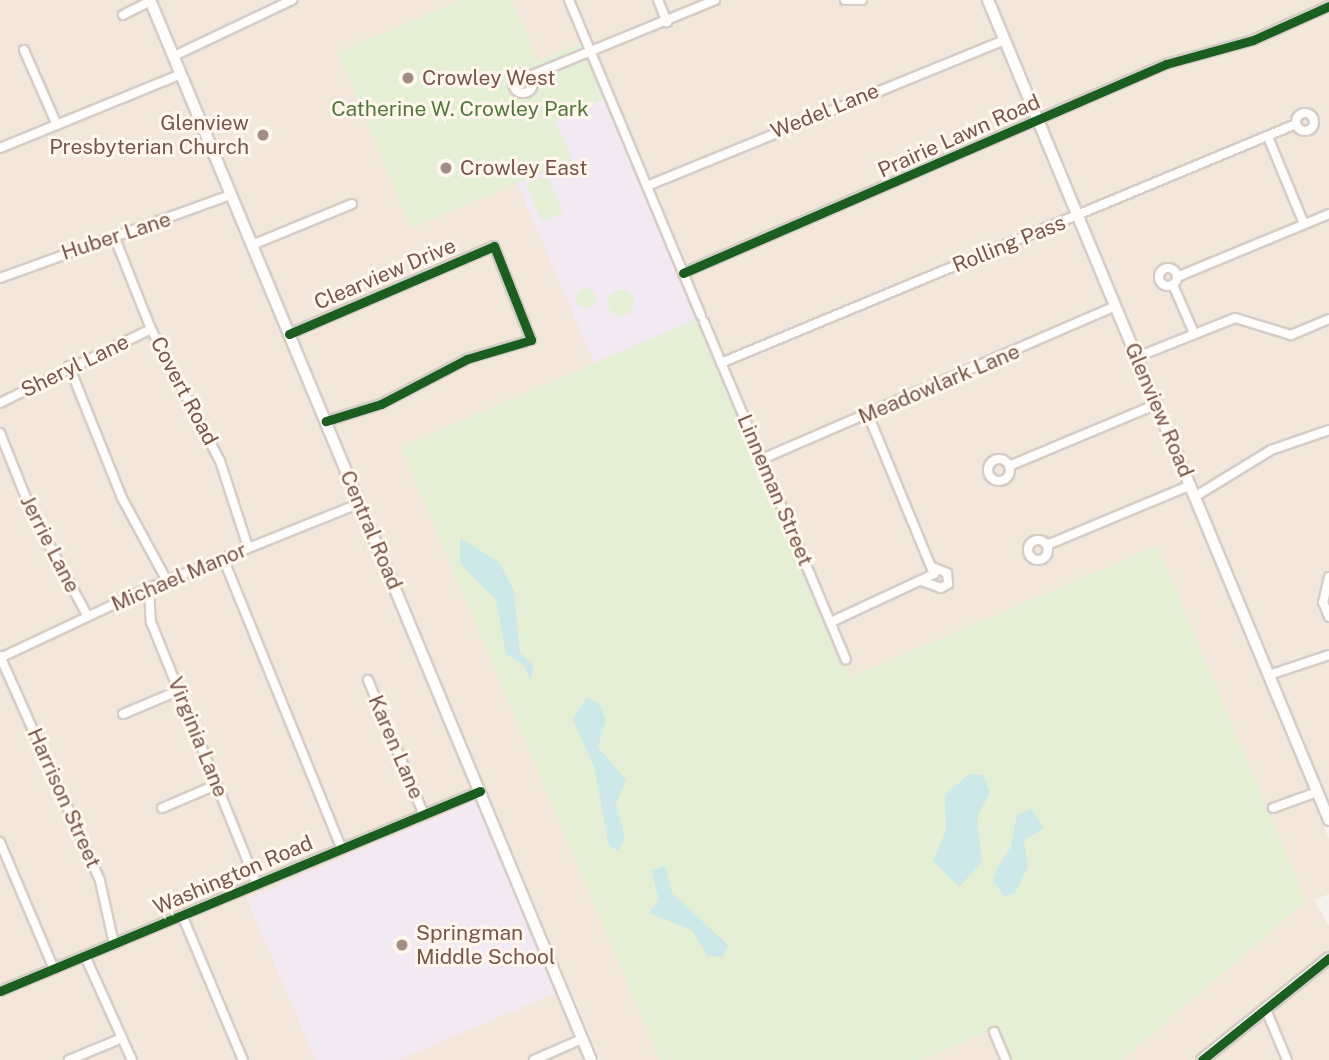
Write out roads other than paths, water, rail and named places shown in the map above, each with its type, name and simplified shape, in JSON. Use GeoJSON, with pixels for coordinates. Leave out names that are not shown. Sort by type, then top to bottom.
{"type":"FeatureCollection","features":[{"type":"Feature","properties":{"kind":"main road","name":"Glenview Road"},"geometry":{"type":"LineString","coordinates":[[988,0],[1040,119],[1329,820]]}},
{"type":"Feature","properties":{"kind":"main road","name":"Central Road"},"geometry":{"type":"LineString","coordinates":[[150,1],[591,1060]]}},
{"type":"Feature","properties":{"kind":"main road"},"geometry":{"type":"LineString","coordinates":[[1202,1060],[1329,958]]}},
{"type":"Feature","properties":{"kind":"street"},"geometry":{"type":"LineString","coordinates":[[174,56],[292,0]]}},
{"type":"Feature","properties":{"kind":"street","name":"Linneman Street"},"geometry":{"type":"LineString","coordinates":[[569,0],[846,659]]}},
{"type":"Feature","properties":{"kind":"street"},"geometry":{"type":"LineString","coordinates":[[658,0],[667,22]]}},
{"type":"Feature","properties":{"kind":"street"},"geometry":{"type":"LineString","coordinates":[[530,76],[667,22],[715,0]]}},
{"type":"Feature","properties":{"kind":"street"},"geometry":{"type":"LineString","coordinates":[[845,0],[862,0]]}},
{"type":"Feature","properties":{"kind":"street"},"geometry":{"type":"LineString","coordinates":[[124,15],[150,1]]}},
{"type":"Feature","properties":{"kind":"street","name":"Prairie Lawn Road"},"geometry":{"type":"LineString","coordinates":[[683,273],[1194,53],[1252,40],[1329,6]]}},
{"type":"Feature","properties":{"kind":"street","name":"Wedel Lane"},"geometry":{"type":"LineString","coordinates":[[647,186],[1005,40]]}},
{"type":"Feature","properties":{"kind":"street"},"geometry":{"type":"LineString","coordinates":[[24,50],[57,125]]}},
{"type":"Feature","properties":{"kind":"street"},"geometry":{"type":"LineString","coordinates":[[0,148],[181,74]]}},
{"type":"Feature","properties":{"kind":"street","name":"Rolling Pass"},"geometry":{"type":"LineString","coordinates":[[721,363],[1296,124]]}},
{"type":"Feature","properties":{"kind":"street"},"geometry":{"type":"LineString","coordinates":[[1268,137],[1304,224]]}},
{"type":"Feature","properties":{"kind":"street","name":"Huber Lane"},"geometry":{"type":"LineString","coordinates":[[0,278],[231,195]]}},
{"type":"Feature","properties":{"kind":"street"},"geometry":{"type":"LineString","coordinates":[[252,245],[352,204]]}},
{"type":"Feature","properties":{"kind":"street"},"geometry":{"type":"LineString","coordinates":[[1194,333],[1175,281],[1329,214]]}},
{"type":"Feature","properties":{"kind":"street","name":"Covert Road"},"geometry":{"type":"LineString","coordinates":[[114,236],[151,329],[204,425],[248,547]]}},
{"type":"Feature","properties":{"kind":"street","name":"Clearview Drive"},"geometry":{"type":"LineString","coordinates":[[289,334],[494,246],[531,340],[467,359],[382,404],[326,421]]}},
{"type":"Feature","properties":{"kind":"street","name":"Meadowlark Lane"},"geometry":{"type":"LineString","coordinates":[[762,459],[1115,306]]}},
{"type":"Feature","properties":{"kind":"street"},"geometry":{"type":"LineString","coordinates":[[1137,357],[1235,318],[1291,335],[1329,319]]}},
{"type":"Feature","properties":{"kind":"street","name":"Sheryl Lane"},"geometry":{"type":"LineString","coordinates":[[0,403],[69,366],[151,329]]}},
{"type":"Feature","properties":{"kind":"street"},"geometry":{"type":"LineString","coordinates":[[69,366],[122,498],[167,581]]}},
{"type":"Feature","properties":{"kind":"street"},"geometry":{"type":"LineString","coordinates":[[1009,466],[1157,404]]}},
{"type":"Feature","properties":{"kind":"street"},"geometry":{"type":"LineString","coordinates":[[868,415],[932,567],[947,573],[948,584],[938,588],[926,581]]}},
{"type":"Feature","properties":{"kind":"street"},"geometry":{"type":"LineString","coordinates":[[1047,545],[1193,490],[1271,450],[1329,430]]}},
{"type":"Feature","properties":{"kind":"street","name":"Jerrie Lane"},"geometry":{"type":"LineString","coordinates":[[0,432],[33,515],[87,615]]}},
{"type":"Feature","properties":{"kind":"street","name":"Michael Manor"},"geometry":{"type":"LineString","coordinates":[[0,657],[149,588],[360,503]]}},
{"type":"Feature","properties":{"kind":"street"},"geometry":{"type":"LineString","coordinates":[[223,558],[342,849]]}},
{"type":"Feature","properties":{"kind":"street"},"geometry":{"type":"LineString","coordinates":[[831,622],[926,581],[932,567]]}},
{"type":"Feature","properties":{"kind":"street"},"geometry":{"type":"LineString","coordinates":[[1329,577],[1323,602],[1329,617]]}},
{"type":"Feature","properties":{"kind":"street","name":"Virginia Lane"},"geometry":{"type":"LineString","coordinates":[[149,588],[150,622],[257,884]]}},
{"type":"Feature","properties":{"kind":"street"},"geometry":{"type":"LineString","coordinates":[[1269,675],[1329,655]]}},
{"type":"Feature","properties":{"kind":"street","name":"Harrison Street"},"geometry":{"type":"LineString","coordinates":[[0,657],[100,881],[114,944]]}},
{"type":"Feature","properties":{"kind":"street","name":"Karen Lane"},"geometry":{"type":"LineString","coordinates":[[368,680],[425,814]]}},
{"type":"Feature","properties":{"kind":"street"},"geometry":{"type":"LineString","coordinates":[[123,714],[180,690]]}},
{"type":"Feature","properties":{"kind":"street"},"geometry":{"type":"LineString","coordinates":[[162,808],[216,785]]}},
{"type":"Feature","properties":{"kind":"street","name":"Washington Road"},"geometry":{"type":"LineString","coordinates":[[0,991],[480,791]]}},
{"type":"Feature","properties":{"kind":"street"},"geometry":{"type":"LineString","coordinates":[[1273,808],[1317,792]]}},
{"type":"Feature","properties":{"kind":"street"},"geometry":{"type":"LineString","coordinates":[[0,842],[54,969]]}},
{"type":"Feature","properties":{"kind":"street"},"geometry":{"type":"LineString","coordinates":[[182,915],[243,1060]]}},
{"type":"Feature","properties":{"kind":"street"},"geometry":{"type":"LineString","coordinates":[[85,956],[132,1060]]}},
{"type":"Feature","properties":{"kind":"street"},"geometry":{"type":"LineString","coordinates":[[1266,1010],[1287,1060]]}},
{"type":"Feature","properties":{"kind":"street"},"geometry":{"type":"LineString","coordinates":[[994,1031],[1006,1060]]}},
{"type":"Feature","properties":{"kind":"street"},"geometry":{"type":"LineString","coordinates":[[69,1060],[122,1038]]}},
{"type":"Feature","properties":{"kind":"street"},"geometry":{"type":"LineString","coordinates":[[534,1060],[582,1039]]}},
{"type":"Feature","properties":{"kind":"water"},"geometry":{"type":"Polygon","coordinates":[[[460,538],[499,562],[514,591],[520,653],[534,666],[530,680],[524,665],[506,654],[496,600],[460,563],[460,538]]]}},
{"type":"Feature","properties":{"kind":"water"},"geometry":{"type":"Polygon","coordinates":[[[587,697],[599,703],[606,720],[598,747],[626,780],[616,803],[625,838],[618,851],[609,846],[594,767],[573,719],[587,697]]]}},
{"type":"Feature","properties":{"kind":"water"},"geometry":{"type":"Polygon","coordinates":[[[969,774],[983,775],[990,792],[977,818],[982,862],[959,887],[933,861],[946,831],[945,795],[969,774]]]}},
{"type":"Feature","properties":{"kind":"water"},"geometry":{"type":"Polygon","coordinates":[[[1031,809],[1044,828],[1024,840],[1028,866],[1015,893],[1004,896],[993,880],[996,870],[1011,847],[1017,814],[1031,809]]]}},
{"type":"Feature","properties":{"kind":"water"},"geometry":{"type":"Polygon","coordinates":[[[665,866],[672,893],[728,945],[723,957],[708,956],[692,930],[649,913],[659,900],[651,870],[665,866]]]}},
{"type":"Feature","properties":{"kind":"place","name":"Crowley West"},"geometry":{"type":"Point","coordinates":[408,78]}},
{"type":"Feature","properties":{"kind":"place","name":"Glenview Presbyterian Church"},"geometry":{"type":"Point","coordinates":[263,135]}},
{"type":"Feature","properties":{"kind":"place","name":"Crowley East"},"geometry":{"type":"Point","coordinates":[446,168]}},
{"type":"Feature","properties":{"kind":"place","name":"Springman Middle School"},"geometry":{"type":"Point","coordinates":[402,945]}},
{"type":"Feature","properties":{"kind":"park label","name":"Catherine W. Crowley Park"},"geometry":{"type":"Point","coordinates":[460,109]}}]}
